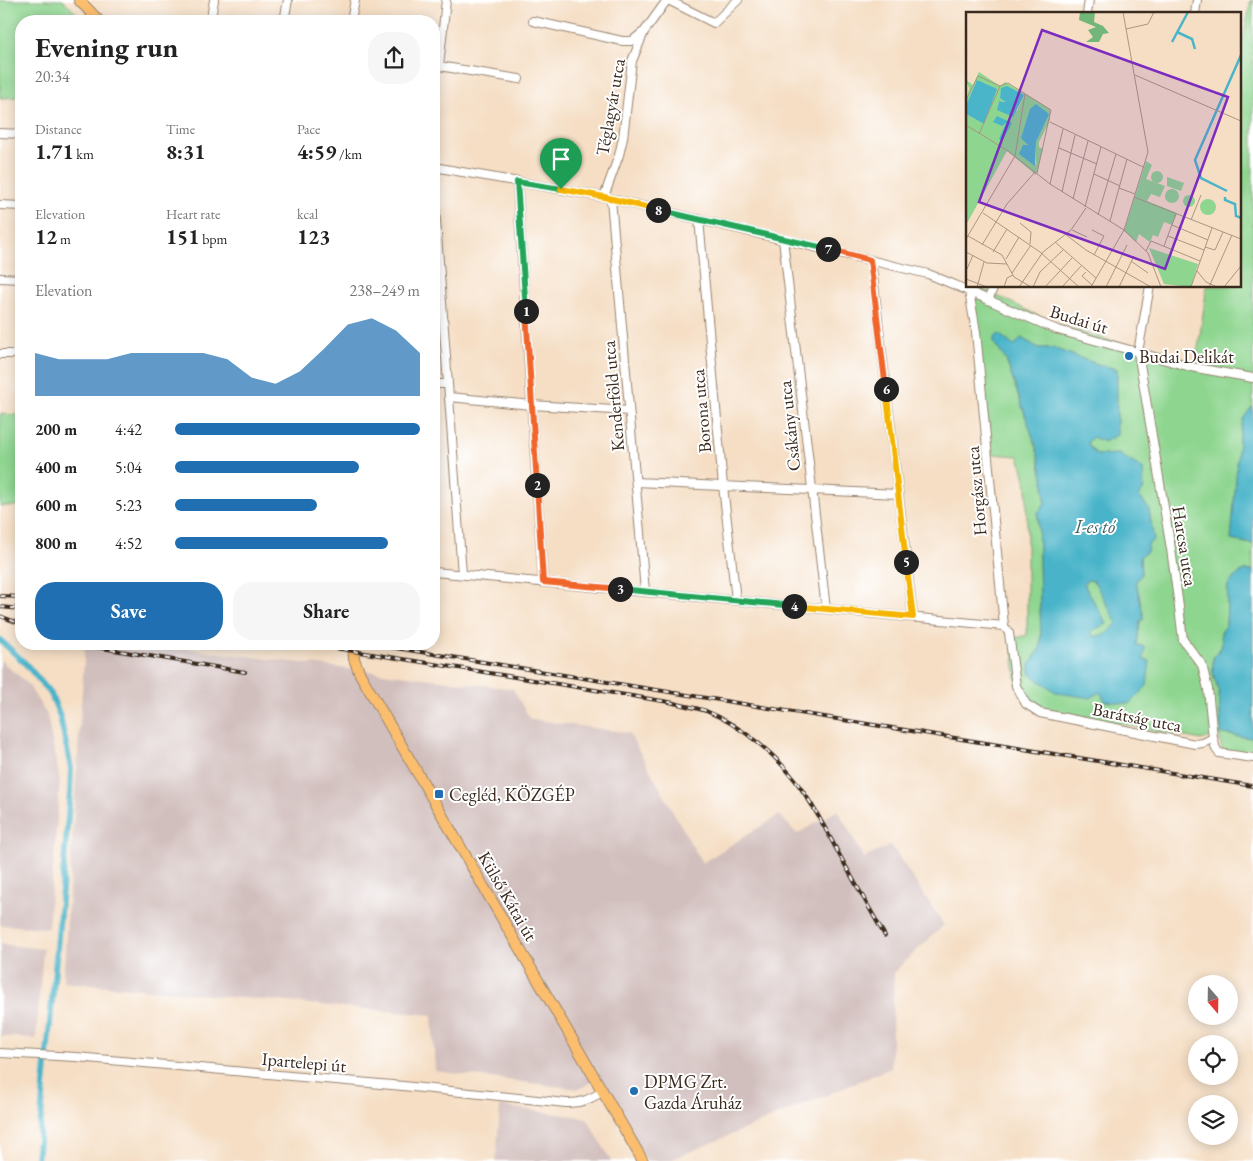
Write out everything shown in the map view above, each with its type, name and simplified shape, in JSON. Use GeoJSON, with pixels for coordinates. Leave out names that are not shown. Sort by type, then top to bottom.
{"type":"FeatureCollection","features":[{"type":"Feature","properties":{"kind":"main road"},"geometry":{"type":"LineString","coordinates":[[79,0],[94,15]]}},
{"type":"Feature","properties":{"kind":"main road","name":"Külső Kátai út"},"geometry":{"type":"LineString","coordinates":[[353,650],[354,659],[360,674],[643,1161]]}},
{"type":"Feature","properties":{"kind":"street"},"geometry":{"type":"LineString","coordinates":[[212,12],[214,0]]}},
{"type":"Feature","properties":{"kind":"street"},"geometry":{"type":"LineString","coordinates":[[285,15],[288,0]]}},
{"type":"Feature","properties":{"kind":"street"},"geometry":{"type":"LineString","coordinates":[[353,15],[355,0]]}},
{"type":"Feature","properties":{"kind":"street"},"geometry":{"type":"LineString","coordinates":[[440,57],[446,0]]}},
{"type":"Feature","properties":{"kind":"street"},"geometry":{"type":"LineString","coordinates":[[667,0],[714,23],[738,0]]}},
{"type":"Feature","properties":{"kind":"street","name":"Téglagyár utca"},"geometry":{"type":"LineString","coordinates":[[608,198],[623,138],[632,61],[644,32],[667,0]]}},
{"type":"Feature","properties":{"kind":"street"},"geometry":{"type":"LineString","coordinates":[[534,21],[622,41],[632,41],[644,32]]}},
{"type":"Feature","properties":{"kind":"street"},"geometry":{"type":"LineString","coordinates":[[440,66],[519,80]]}},
{"type":"Feature","properties":{"kind":"street"},"geometry":{"type":"LineString","coordinates":[[0,133],[15,134]]}},
{"type":"Feature","properties":{"kind":"street","name":"Budai út"},"geometry":{"type":"LineString","coordinates":[[440,168],[608,198],[928,274],[969,290],[1058,330],[1191,367],[1253,378]]}},
{"type":"Feature","properties":{"kind":"street"},"geometry":{"type":"LineString","coordinates":[[517,182],[543,582]]}},
{"type":"Feature","properties":{"kind":"street","name":"Kenderföld utca"},"geometry":{"type":"LineString","coordinates":[[608,198],[645,591]]}},
{"type":"Feature","properties":{"kind":"street"},"geometry":{"type":"LineString","coordinates":[[0,205],[15,206]]}},
{"type":"Feature","properties":{"kind":"street","name":"Borona utca"},"geometry":{"type":"LineString","coordinates":[[699,219],[723,486],[736,600]]}},
{"type":"Feature","properties":{"kind":"street","name":"Csákány utca"},"geometry":{"type":"LineString","coordinates":[[783,239],[826,609]]}},
{"type":"Feature","properties":{"kind":"street"},"geometry":{"type":"LineString","coordinates":[[870,260],[913,617]]}},
{"type":"Feature","properties":{"kind":"street"},"geometry":{"type":"LineString","coordinates":[[440,275],[462,574]]}},
{"type":"Feature","properties":{"kind":"street"},"geometry":{"type":"LineString","coordinates":[[0,278],[15,279]]}},
{"type":"Feature","properties":{"kind":"street"},"geometry":{"type":"LineString","coordinates":[[988,300],[993,288]]}},
{"type":"Feature","properties":{"kind":"street","name":"Harcsa utca"},"geometry":{"type":"LineString","coordinates":[[1150,288],[1138,352],[1171,549],[1183,640],[1202,666],[1208,688],[1213,738]]}},
{"type":"Feature","properties":{"kind":"street","name":"Horgász utca"},"geometry":{"type":"LineString","coordinates":[[969,290],[976,332],[1004,626],[1009,633],[1016,686]]}},
{"type":"Feature","properties":{"kind":"street"},"geometry":{"type":"LineString","coordinates":[[0,354],[15,354]]}},
{"type":"Feature","properties":{"kind":"street"},"geometry":{"type":"LineString","coordinates":[[440,384],[448,384]]}},
{"type":"Feature","properties":{"kind":"street"},"geometry":{"type":"LineString","coordinates":[[449,397],[532,405],[629,411]]}},
{"type":"Feature","properties":{"kind":"street"},"geometry":{"type":"LineString","coordinates":[[636,482],[898,494]]}},
{"type":"Feature","properties":{"kind":"street"},"geometry":{"type":"LineString","coordinates":[[440,572],[1004,626]]}},
{"type":"Feature","properties":{"kind":"street","name":"Barátság utca"},"geometry":{"type":"LineString","coordinates":[[1016,686],[1026,704],[1040,713],[1195,744],[1203,743],[1213,738]]}},
{"type":"Feature","properties":{"kind":"street"},"geometry":{"type":"LineString","coordinates":[[1213,738],[1219,753],[1253,758]]}},
{"type":"Feature","properties":{"kind":"street","name":"Ipartelepi út"},"geometry":{"type":"LineString","coordinates":[[0,1054],[76,1057],[403,1086],[575,1104],[602,1092]]}},
{"type":"Feature","properties":{"kind":"shaded area"},"geometry":{"type":"Polygon","coordinates":[[[85,650],[196,650],[513,689],[530,719],[629,733],[702,863],[779,815],[797,834],[838,810],[864,858],[891,845],[944,925],[894,972],[891,1068],[668,1161],[647,1161],[598,1078],[579,1089],[435,1071],[432,1015],[63,982],[85,650]]]}},
{"type":"Feature","properties":{"kind":"shaded area"},"geometry":{"type":"Polygon","coordinates":[[[0,660],[27,683],[47,715],[60,782],[48,928],[0,925],[0,660]]]}},
{"type":"Feature","properties":{"kind":"shaded area"},"geometry":{"type":"Polygon","coordinates":[[[0,944],[43,949],[36,1039],[0,1036],[0,944]]]}},
{"type":"Feature","properties":{"kind":"shaded area"},"geometry":{"type":"Polygon","coordinates":[[[500,1106],[587,1118],[611,1161],[496,1161],[500,1106]]]}},
{"type":"Feature","properties":{"kind":"green space"},"geometry":{"type":"Polygon","coordinates":[[[0,0],[63,0],[78,15],[15,15],[15,97],[0,98],[0,0]]]}},
{"type":"Feature","properties":{"kind":"green space"},"geometry":{"type":"Polygon","coordinates":[[[1251,0],[1253,0],[1253,407],[1251,408],[1232,540],[1253,544],[1253,571],[1245,571],[1228,585],[1226,625],[1221,633],[1222,646],[1213,658],[1213,673],[1219,692],[1221,734],[1253,738],[1253,754],[1222,750],[1219,735],[1201,740],[1032,706],[1017,685],[1012,639],[1027,635],[1027,486],[1019,456],[991,454],[973,288],[981,288],[1053,323],[1108,340],[1196,362],[1207,288],[1240,288],[1240,54],[1251,0]],[[1021,338],[1006,360],[1036,446],[1044,481],[1045,503],[1038,513],[1041,646],[1030,665],[1100,692],[1150,661],[1143,659],[1137,645],[1140,621],[1144,619],[1136,581],[1141,575],[1140,556],[1149,509],[1139,496],[1144,488],[1119,454],[1097,455],[1088,442],[1093,437],[1117,369],[1053,348],[1039,348],[1021,338]]]}},
{"type":"Feature","properties":{"kind":"green space"},"geometry":{"type":"Polygon","coordinates":[[[0,414],[15,415],[15,506],[0,506],[0,414]]]}},
{"type":"Feature","properties":{"kind":"green space"},"geometry":{"type":"Polygon","coordinates":[[[1088,580],[1094,581],[1117,623],[1109,632],[1101,636],[1093,636],[1091,630],[1107,624],[1085,586],[1084,583],[1088,580]]]}},
{"type":"Feature","properties":{"kind":"water","name":"I-es tó"},"geometry":{"type":"Polygon","coordinates":[[[999,334],[1014,346],[1021,338],[1039,348],[1053,348],[1117,369],[1117,435],[1104,442],[1093,437],[1088,442],[1097,455],[1119,454],[1143,469],[1144,488],[1139,496],[1149,509],[1154,540],[1148,544],[1147,552],[1140,556],[1141,575],[1136,581],[1144,619],[1140,621],[1137,645],[1145,648],[1143,659],[1150,661],[1147,686],[1129,704],[1105,701],[1100,692],[1091,698],[1057,693],[1030,674],[1030,665],[1041,646],[1038,513],[1045,503],[1044,481],[1036,446],[1006,360],[994,343],[994,338],[999,334]],[[1088,580],[1084,583],[1107,624],[1091,631],[1093,636],[1101,636],[1109,632],[1117,623],[1094,581],[1088,580]]]}},
{"type":"Feature","properties":{"kind":"water"},"geometry":{"type":"Polygon","coordinates":[[[1253,407],[1253,544],[1231,540],[1239,438],[1243,419],[1253,407]]]}},
{"type":"Feature","properties":{"kind":"water"},"geometry":{"type":"Polygon","coordinates":[[[1245,571],[1253,571],[1253,738],[1221,734],[1219,692],[1213,673],[1213,658],[1222,646],[1221,633],[1226,625],[1228,585],[1238,574],[1245,571]]]}},
{"type":"Feature","properties":{"kind":"waterway"},"geometry":{"type":"LineString","coordinates":[[0,640],[25,663],[51,694],[60,717],[71,768],[58,937],[37,1161]]}},
{"type":"Feature","properties":{"kind":"railway"},"geometry":{"type":"LineString","coordinates":[[0,596],[15,597]]}},
{"type":"Feature","properties":{"kind":"railway"},"geometry":{"type":"LineString","coordinates":[[0,607],[15,608]]}},
{"type":"Feature","properties":{"kind":"railway"},"geometry":{"type":"LineString","coordinates":[[0,616],[15,622]]}},
{"type":"Feature","properties":{"kind":"railway"},"geometry":{"type":"LineString","coordinates":[[114,650],[245,672]]}},
{"type":"Feature","properties":{"kind":"railway"},"geometry":{"type":"LineString","coordinates":[[347,650],[669,702],[706,711],[719,717],[759,744],[793,778],[817,814],[885,936]]}},
{"type":"Feature","properties":{"kind":"railway"},"geometry":{"type":"LineString","coordinates":[[408,650],[1253,786]]}},
{"type":"Feature","properties":{"kind":"place","name":"Budai Delikát"},"geometry":{"type":"Point","coordinates":[1129,356]}},
{"type":"Feature","properties":{"kind":"place","name":"Cegléd, KÖZGÉP"},"geometry":{"type":"Point","coordinates":[439,794]}},
{"type":"Feature","properties":{"kind":"place","name":"DPMG Zrt. Gazda Áruház"},"geometry":{"type":"Point","coordinates":[634,1091]}},
{"type":"Feature","properties":{"kind":"route"},"geometry":{"type":"LineString","coordinates":[[517,182],[561,189],[604,197],[870,260],[913,617],[543,582],[517,182]]}}]}
